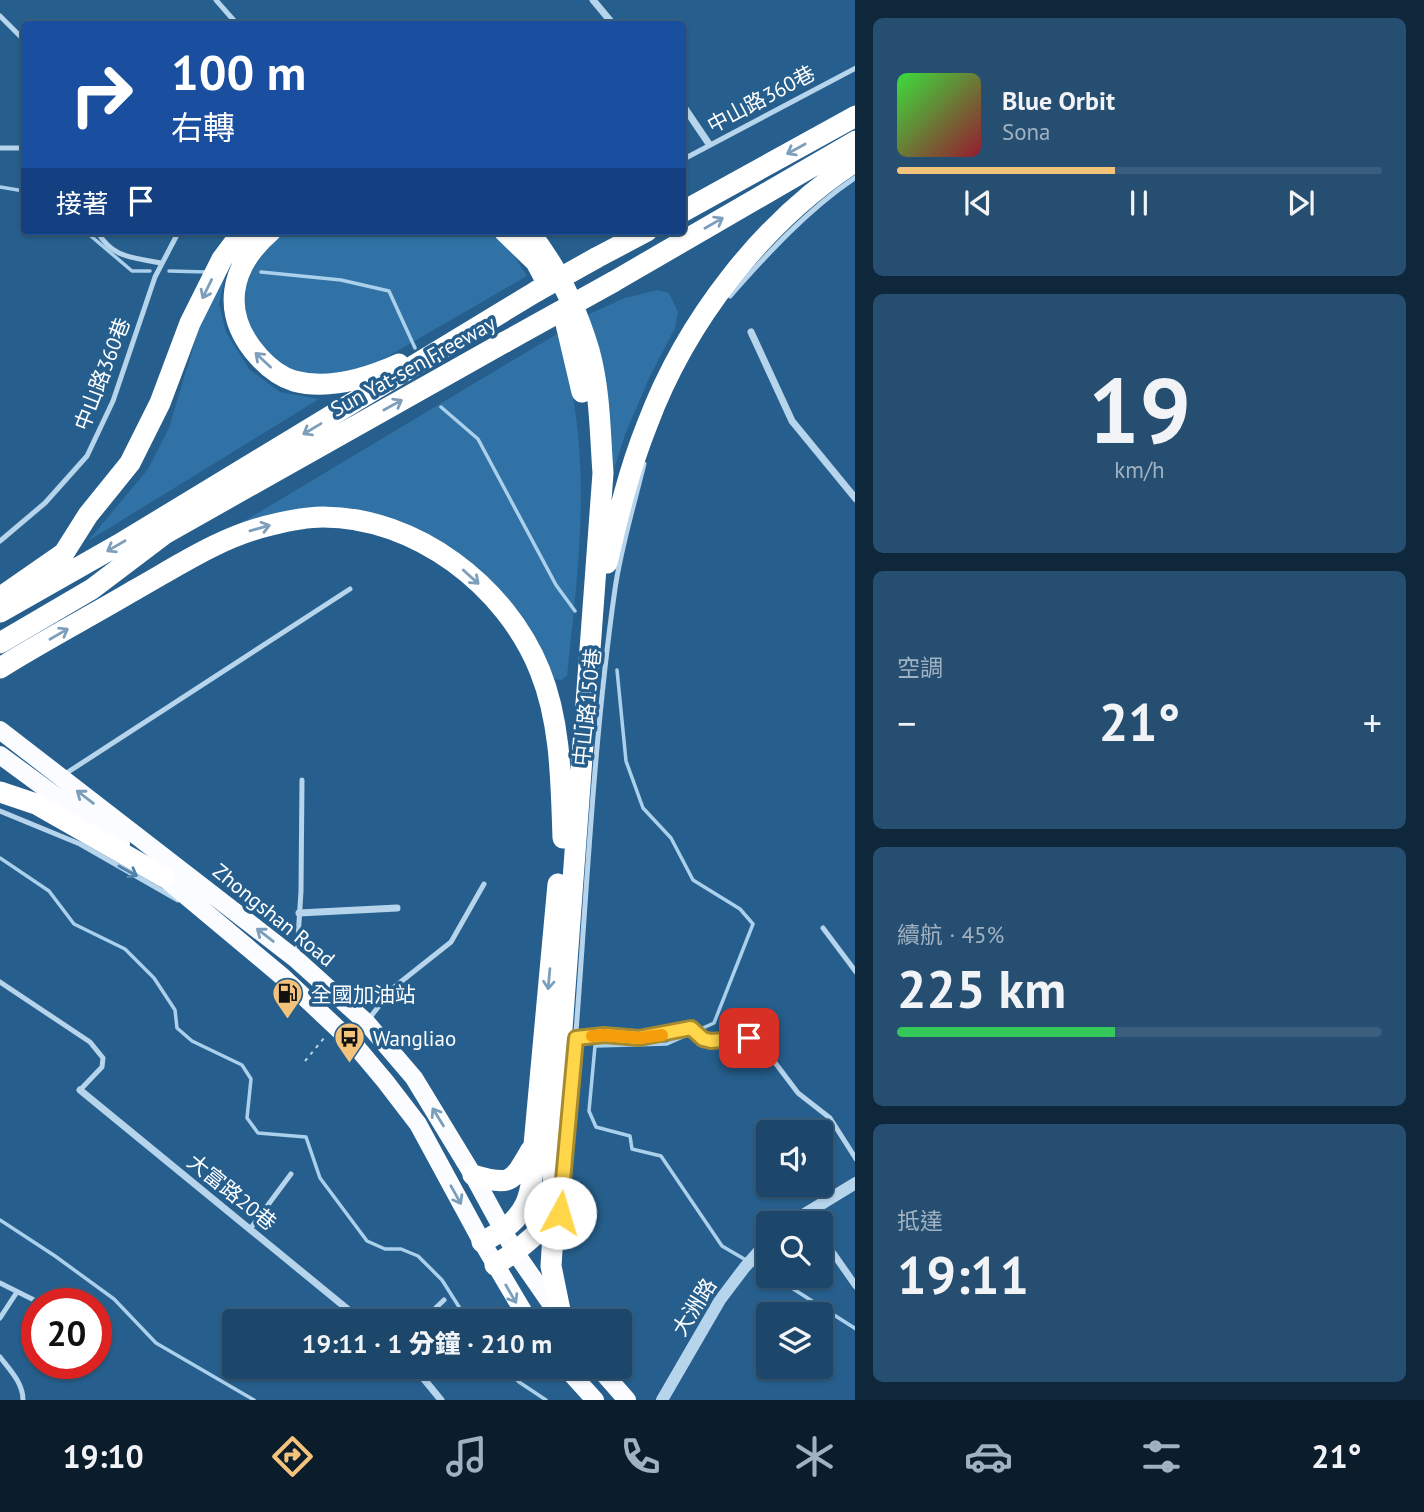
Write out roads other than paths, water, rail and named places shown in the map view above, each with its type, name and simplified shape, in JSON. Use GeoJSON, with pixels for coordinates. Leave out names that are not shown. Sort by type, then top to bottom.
{"type":"FeatureCollection","features":[{"type":"Feature","properties":{"kind":"highway"},"geometry":{"type":"LineString","coordinates":[[686,210],[855,116]]}},
{"type":"Feature","properties":{"kind":"highway","name":"Sun Yat-sen Freeway"},"geometry":{"type":"LineString","coordinates":[[0,643],[92,589],[166,533],[613,282],[855,141]]}},
{"type":"Feature","properties":{"kind":"highway"},"geometry":{"type":"LineString","coordinates":[[592,619],[631,467],[656,403],[686,344],[742,262],[768,233],[803,200],[855,161]]}},
{"type":"Feature","properties":{"kind":"highway"},"geometry":{"type":"LineString","coordinates":[[0,597],[64,553],[88,516],[130,463],[160,403],[195,313],[222,259],[240,235]]}},
{"type":"Feature","properties":{"kind":"highway"},"geometry":{"type":"LineString","coordinates":[[266,235],[255,244],[246,257],[235,281],[237,324],[247,344],[263,361],[293,380],[312,383],[339,382],[373,376],[424,353],[537,291]]}},
{"type":"Feature","properties":{"kind":"highway"},"geometry":{"type":"LineString","coordinates":[[508,235],[536,262],[563,311],[583,396],[588,453],[589,517],[563,838],[547,1141],[558,1219],[551,1266],[560,1309]]}},
{"type":"Feature","properties":{"kind":"highway"},"geometry":{"type":"LineString","coordinates":[[482,1242],[502,1231],[524,1210],[547,1141],[603,473],[598,409],[589,352],[561,283],[546,253],[531,235]]}},
{"type":"Feature","properties":{"kind":"highway","name":"Sun Yat-sen Freeway"},"geometry":{"type":"LineString","coordinates":[[0,612],[141,531],[537,291],[639,235]]}},
{"type":"Feature","properties":{"kind":"highway"},"geometry":{"type":"LineString","coordinates":[[0,668],[206,548],[243,533],[283,522],[323,517],[390,528],[422,543],[468,572],[508,615],[524,638],[540,671],[551,706],[558,748],[563,838]]}},
{"type":"Feature","properties":{"kind":"highway"},"geometry":{"type":"LineString","coordinates":[[0,793],[36,804],[164,877]]}},
{"type":"Feature","properties":{"kind":"highway"},"geometry":{"type":"LineString","coordinates":[[472,1175],[492,1181],[508,1181],[517,1175],[547,1141]]}},
{"type":"Feature","properties":{"kind":"highway"},"geometry":{"type":"LineString","coordinates":[[495,1265],[558,1219]]}},
{"type":"Feature","properties":{"kind":"main road","name":"Zhongshan Road"},"geometry":{"type":"LineString","coordinates":[[0,730],[297,960],[366,1023],[414,1078],[502,1231],[554,1309]]}},
{"type":"Feature","properties":{"kind":"main road","name":"Zhongshan Road"},"geometry":{"type":"LineString","coordinates":[[0,755],[164,877],[284,978],[354,1044],[418,1124],[522,1309]]}},
{"type":"Feature","properties":{"kind":"main road"},"geometry":{"type":"LineString","coordinates":[[576,1379],[595,1400]]}},
{"type":"Feature","properties":{"kind":"main road"},"geometry":{"type":"LineString","coordinates":[[609,1379],[627,1400]]}},
{"type":"Feature","properties":{"kind":"street"},"geometry":{"type":"LineString","coordinates":[[593,0],[610,21]]}},
{"type":"Feature","properties":{"kind":"street"},"geometry":{"type":"LineString","coordinates":[[686,110],[709,144]]}},
{"type":"Feature","properties":{"kind":"street"},"geometry":{"type":"LineString","coordinates":[[751,332],[792,421],[855,499]]}},
{"type":"Feature","properties":{"kind":"street"},"geometry":{"type":"LineString","coordinates":[[299,914],[397,908]]}},
{"type":"Feature","properties":{"kind":"street","name":"大富路20巷"},"geometry":{"type":"LineString","coordinates":[[80,1090],[347,1309]]}},
{"type":"Feature","properties":{"kind":"street"},"geometry":{"type":"LineString","coordinates":[[817,1211],[855,1183]]}},
{"type":"Feature","properties":{"kind":"street","name":"大洲路"},"geometry":{"type":"LineString","coordinates":[[662,1400],[720,1300],[756,1254]]}},
{"type":"Feature","properties":{"kind":"street"},"geometry":{"type":"LineString","coordinates":[[833,1254],[855,1286]]}},
{"type":"Feature","properties":{"kind":"street"},"geometry":{"type":"LineString","coordinates":[[424,1379],[441,1400]]}},
{"type":"Feature","properties":{"kind":"lane"},"geometry":{"type":"LineString","coordinates":[[216,0],[234,21]]}},
{"type":"Feature","properties":{"kind":"lane"},"geometry":{"type":"LineString","coordinates":[[0,16],[21,37]]}},
{"type":"Feature","properties":{"kind":"lane","name":"中山路360巷"},"geometry":{"type":"LineString","coordinates":[[686,158],[855,68]]}},
{"type":"Feature","properties":{"kind":"lane"},"geometry":{"type":"LineString","coordinates":[[0,148],[21,148]]}},
{"type":"Feature","properties":{"kind":"lane"},"geometry":{"type":"LineString","coordinates":[[728,298],[752,270],[830,194],[855,177]]}},
{"type":"Feature","properties":{"kind":"lane"},"geometry":{"type":"LineString","coordinates":[[99,235],[104,244],[115,252],[161,263]]}},
{"type":"Feature","properties":{"kind":"lane","name":"中山路360巷"},"geometry":{"type":"LineString","coordinates":[[0,541],[45,503],[87,456],[113,401],[161,263],[177,235]]}},
{"type":"Feature","properties":{"kind":"lane"},"geometry":{"type":"LineString","coordinates":[[656,424],[668,387],[711,316]]}},
{"type":"Feature","properties":{"kind":"lane","name":"中山路150巷"},"geometry":{"type":"LineString","coordinates":[[562,1189],[547,1141],[576,1038],[594,785],[615,586],[645,460]]}},
{"type":"Feature","properties":{"kind":"lane"},"geometry":{"type":"LineString","coordinates":[[60,778],[350,589]]}},
{"type":"Feature","properties":{"kind":"lane"},"geometry":{"type":"LineString","coordinates":[[284,978],[297,960],[302,891],[303,780]]}},
{"type":"Feature","properties":{"kind":"lane"},"geometry":{"type":"LineString","coordinates":[[0,811],[80,844],[215,920]]}},
{"type":"Feature","properties":{"kind":"lane"},"geometry":{"type":"LineString","coordinates":[[366,1023],[393,988],[451,942],[484,884]]}},
{"type":"Feature","properties":{"kind":"lane"},"geometry":{"type":"LineString","coordinates":[[823,928],[855,972]]}},
{"type":"Feature","properties":{"kind":"lane"},"geometry":{"type":"LineString","coordinates":[[0,982],[90,1042],[103,1058],[102,1067],[80,1090]]}},
{"type":"Feature","properties":{"kind":"lane"},"geometry":{"type":"LineString","coordinates":[[576,1038],[604,1035],[639,1038],[691,1028],[703,1039],[711,1041],[749,1038],[755,1040],[798,1093],[830,1118],[855,1159]]}},
{"type":"Feature","properties":{"kind":"lane"},"geometry":{"type":"LineString","coordinates":[[250,1229],[291,1174]]}},
{"type":"Feature","properties":{"kind":"lane"},"geometry":{"type":"LineString","coordinates":[[0,1283],[21,1294]]}},
{"type":"Feature","properties":{"kind":"lane"},"geometry":{"type":"LineString","coordinates":[[562,1309],[563,1285]]}},
{"type":"Feature","properties":{"kind":"lane"},"geometry":{"type":"LineString","coordinates":[[0,1318],[17,1292]]}},
{"type":"Feature","properties":{"kind":"lane"},"geometry":{"type":"LineString","coordinates":[[435,1309],[444,1300]]}},
{"type":"Feature","properties":{"kind":"lane"},"geometry":{"type":"LineString","coordinates":[[0,1357],[17,1379],[23,1392],[23,1400]]}},
{"type":"Feature","properties":{"kind":"waterway"},"geometry":{"type":"LineString","coordinates":[[0,187],[21,190]]}},
{"type":"Feature","properties":{"kind":"waterway"},"geometry":{"type":"LineString","coordinates":[[90,235],[132,271],[150,271]]}},
{"type":"Feature","properties":{"kind":"waterway"},"geometry":{"type":"LineString","coordinates":[[169,271],[207,272]]}},
{"type":"Feature","properties":{"kind":"waterway"},"geometry":{"type":"LineString","coordinates":[[261,272],[341,280],[389,291],[415,348]]}},
{"type":"Feature","properties":{"kind":"waterway"},"geometry":{"type":"LineString","coordinates":[[441,407],[478,439],[556,585],[575,611]]}},
{"type":"Feature","properties":{"kind":"waterway"},"geometry":{"type":"LineString","coordinates":[[617,670],[626,761],[643,808],[671,838],[693,880],[740,909],[753,924],[714,1023],[667,1044],[595,1046],[589,1111],[596,1127],[630,1136],[632,1149],[661,1156],[722,1246],[756,1266]]}},
{"type":"Feature","properties":{"kind":"waterway"},"geometry":{"type":"LineString","coordinates":[[0,858],[49,891],[74,924],[125,949],[154,978],[175,1010],[177,1028],[192,1041],[242,1065],[251,1079],[247,1118],[258,1133],[306,1137],[320,1178],[367,1241],[385,1249],[401,1249],[418,1256],[442,1280],[460,1309]]}},
{"type":"Feature","properties":{"kind":"waterway"},"geometry":{"type":"LineString","coordinates":[[0,1220],[114,1299],[156,1343],[254,1400]]}},
{"type":"Feature","properties":{"kind":"waterway"},"geometry":{"type":"LineString","coordinates":[[792,1288],[855,1328]]}},
{"type":"Feature","properties":{"kind":"waterway"},"geometry":{"type":"LineString","coordinates":[[516,1379],[546,1400]]}},
{"type":"Feature","properties":{"kind":"place","name":"全國加油站"},"geometry":{"type":"Point","coordinates":[288,1021]}},
{"type":"Feature","properties":{"kind":"place","name":"Wangliao"},"geometry":{"type":"Point","coordinates":[350,1065]}}]}
